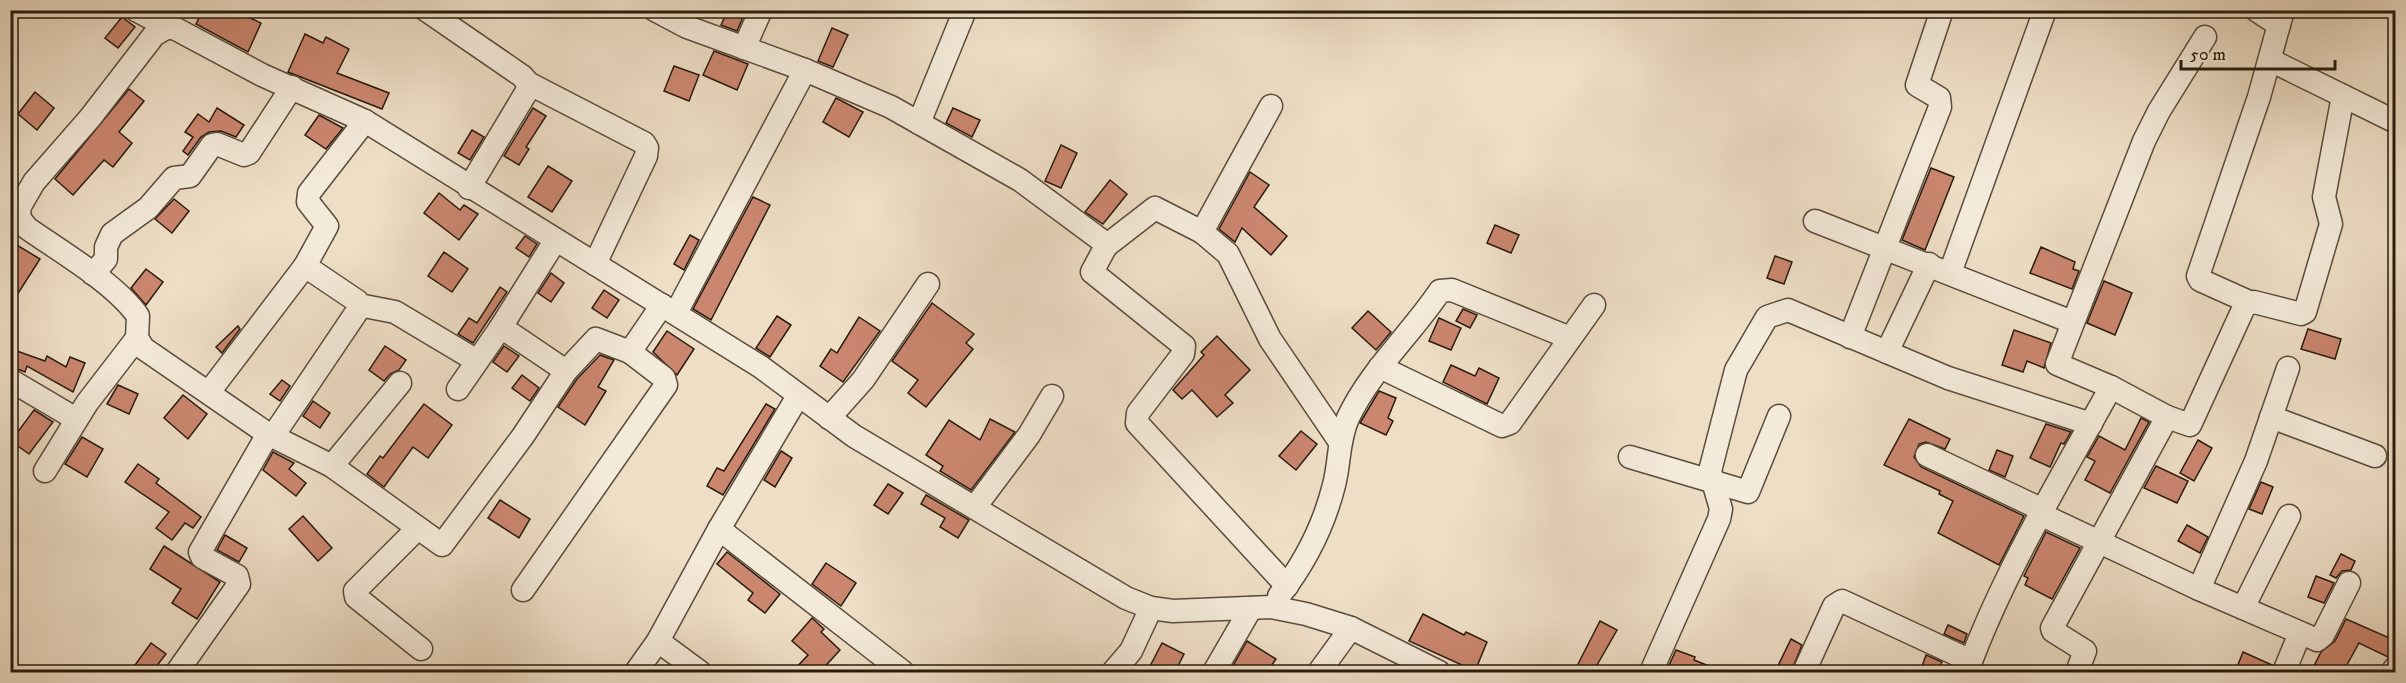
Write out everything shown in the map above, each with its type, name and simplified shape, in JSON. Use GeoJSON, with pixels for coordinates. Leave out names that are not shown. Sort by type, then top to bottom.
{"type":"FeatureCollection","features":[{"type":"Feature","properties":{"kind":"street"},"geometry":{"type":"LineString","coordinates":[[136,10],[365,121],[469,188],[760,367],[829,418],[896,462],[1107,587],[1151,608],[1189,612],[1261,607],[1306,614],[1351,628],[1398,664],[1439,672]]}},
{"type":"Feature","properties":{"kind":"street"},"geometry":{"type":"LineString","coordinates":[[426,10],[522,76],[528,83],[644,143],[647,148],[646,156],[595,264]]}},
{"type":"Feature","properties":{"kind":"street"},"geometry":{"type":"LineString","coordinates":[[655,10],[687,27],[868,95],[1020,180],[1106,246]]}},
{"type":"Feature","properties":{"kind":"street"},"geometry":{"type":"LineString","coordinates":[[744,48],[761,10]]}},
{"type":"Feature","properties":{"kind":"street"},"geometry":{"type":"LineString","coordinates":[[919,123],[965,10]]}},
{"type":"Feature","properties":{"kind":"street"},"geometry":{"type":"LineString","coordinates":[[1850,337],[1940,107],[1939,98],[1917,85],[1942,10]]}},
{"type":"Feature","properties":{"kind":"street"},"geometry":{"type":"LineString","coordinates":[[1887,352],[1940,268],[2045,10]]}},
{"type":"Feature","properties":{"kind":"street"},"geometry":{"type":"LineString","coordinates":[[2256,10],[2281,18],[2270,60],[2198,276],[2200,280],[2248,302],[2301,314],[2307,307],[2331,224],[2324,198],[2343,96]]}},
{"type":"Feature","properties":{"kind":"street"},"geometry":{"type":"LineString","coordinates":[[168,27],[154,35],[90,118],[34,182],[20,208],[15,228],[27,228],[93,274],[131,306],[138,316],[137,338],[143,348],[270,435],[332,466],[442,545],[523,436],[566,371],[596,339],[630,352],[664,378],[666,385],[523,590]]}},
{"type":"Feature","properties":{"kind":"street"},"geometry":{"type":"LineString","coordinates":[[2205,37],[2159,111],[2144,141],[2058,364],[2111,387],[2167,417],[2190,425],[2248,302]]}},
{"type":"Feature","properties":{"kind":"street"},"geometry":{"type":"LineString","coordinates":[[2270,60],[2396,122]]}},
{"type":"Feature","properties":{"kind":"street"},"geometry":{"type":"LineString","coordinates":[[630,352],[669,309],[805,70]]}},
{"type":"Feature","properties":{"kind":"street"},"geometry":{"type":"LineString","coordinates":[[469,188],[527,91],[528,83]]}},
{"type":"Feature","properties":{"kind":"street"},"geometry":{"type":"LineString","coordinates":[[93,274],[106,259],[106,247],[112,234],[148,208],[174,178],[190,176],[212,144],[244,155],[249,153],[292,87]]}},
{"type":"Feature","properties":{"kind":"street"},"geometry":{"type":"LineString","coordinates":[[1202,232],[1271,106]]}},
{"type":"Feature","properties":{"kind":"street"},"geometry":{"type":"LineString","coordinates":[[209,392],[304,266],[327,226],[308,202],[309,193],[365,121]]}},
{"type":"Feature","properties":{"kind":"street"},"geometry":{"type":"LineString","coordinates":[[1287,586],[1137,423],[1138,412],[1183,354],[1184,346],[1092,273],[1106,246],[1155,208],[1202,232],[1228,254],[1270,339],[1340,442]]}},
{"type":"Feature","properties":{"kind":"street"},"geometry":{"type":"LineString","coordinates":[[1815,221],[1887,247],[2073,322]]}},
{"type":"Feature","properties":{"kind":"street"},"geometry":{"type":"LineString","coordinates":[[458,389],[501,327],[555,241]]}},
{"type":"Feature","properties":{"kind":"street"},"geometry":{"type":"LineString","coordinates":[[304,266],[357,301],[359,305],[395,312],[477,361]]}},
{"type":"Feature","properties":{"kind":"street"},"geometry":{"type":"LineString","coordinates":[[829,418],[863,380],[928,284]]}},
{"type":"Feature","properties":{"kind":"street"},"geometry":{"type":"LineString","coordinates":[[1214,672],[1261,607],[1287,586],[1310,547],[1327,507],[1335,483],[1340,442],[1357,400],[1380,367],[1416,327],[1440,291],[1445,289],[1570,338]]}},
{"type":"Feature","properties":{"kind":"street"},"geometry":{"type":"LineString","coordinates":[[177,672],[239,584],[237,576],[202,557],[200,552],[270,435],[359,305]]}},
{"type":"Feature","properties":{"kind":"street"},"geometry":{"type":"LineString","coordinates":[[1380,367],[1502,426],[1510,423],[1594,305]]}},
{"type":"Feature","properties":{"kind":"street"},"geometry":{"type":"LineString","coordinates":[[1651,672],[1719,519],[1721,509],[1710,471],[1736,370],[1767,317],[1788,310],[1948,378],[2091,424]]}},
{"type":"Feature","properties":{"kind":"street"},"geometry":{"type":"LineString","coordinates":[[501,327],[566,371]]}},
{"type":"Feature","properties":{"kind":"street"},"geometry":{"type":"LineString","coordinates":[[45,471],[76,419],[137,338]]}},
{"type":"Feature","properties":{"kind":"street"},"geometry":{"type":"LineString","coordinates":[[2199,589],[2256,461],[2288,368]]}},
{"type":"Feature","properties":{"kind":"street"},"geometry":{"type":"LineString","coordinates":[[10,380],[76,419]]}},
{"type":"Feature","properties":{"kind":"street"},"geometry":{"type":"LineString","coordinates":[[332,466],[400,383]]}},
{"type":"Feature","properties":{"kind":"street"},"geometry":{"type":"LineString","coordinates":[[1804,672],[1834,606],[1842,601],[1969,667],[2042,512],[2111,387]]}},
{"type":"Feature","properties":{"kind":"street"},"geometry":{"type":"LineString","coordinates":[[636,672],[658,641],[719,529],[798,396]]}},
{"type":"Feature","properties":{"kind":"street"},"geometry":{"type":"LineString","coordinates":[[975,507],[1029,435],[1052,396]]}},
{"type":"Feature","properties":{"kind":"street"},"geometry":{"type":"LineString","coordinates":[[1630,457],[1748,492],[1779,416]]}},
{"type":"Feature","properties":{"kind":"street"},"geometry":{"type":"LineString","coordinates":[[2077,672],[2085,651],[2053,631],[2052,628],[2167,417]]}},
{"type":"Feature","properties":{"kind":"street"},"geometry":{"type":"LineString","coordinates":[[2271,417],[2375,456]]}},
{"type":"Feature","properties":{"kind":"street"},"geometry":{"type":"LineString","coordinates":[[1927,455],[2100,542],[2300,633],[2320,639],[2349,583]]}},
{"type":"Feature","properties":{"kind":"street"},"geometry":{"type":"LineString","coordinates":[[2242,608],[2289,516]]}},
{"type":"Feature","properties":{"kind":"street"},"geometry":{"type":"LineString","coordinates":[[417,529],[358,586],[356,597],[421,649]]}},
{"type":"Feature","properties":{"kind":"street"},"geometry":{"type":"LineString","coordinates":[[719,529],[903,672]]}},
{"type":"Feature","properties":{"kind":"street"},"geometry":{"type":"LineString","coordinates":[[1113,672],[1131,651],[1151,608]]}},
{"type":"Feature","properties":{"kind":"street"},"geometry":{"type":"LineString","coordinates":[[1319,672],[1351,628]]}},
{"type":"Feature","properties":{"kind":"street"},"geometry":{"type":"LineString","coordinates":[[2284,672],[2300,633]]}},
{"type":"Feature","properties":{"kind":"street"},"geometry":{"type":"LineString","coordinates":[[658,641],[700,672]]}},
{"type":"Feature","properties":{"kind":"street"},"geometry":{"type":"LineString","coordinates":[[2392,672],[2396,667]]}},
{"type":"Feature","properties":{"kind":"building"},"geometry":{"type":"Polygon","coordinates":[[[203,10],[233,10],[261,23],[248,52],[196,24],[203,10]]]}},
{"type":"Feature","properties":{"kind":"building"},"geometry":{"type":"Polygon","coordinates":[[[728,10],[746,10],[737,31],[721,25],[728,10]]]}},
{"type":"Feature","properties":{"kind":"building"},"geometry":{"type":"Polygon","coordinates":[[[122,17],[135,27],[118,48],[105,38],[122,17]]]}},
{"type":"Feature","properties":{"kind":"building"},"geometry":{"type":"Polygon","coordinates":[[[832,28],[848,35],[833,67],[818,61],[832,28]]]}},
{"type":"Feature","properties":{"kind":"building"},"geometry":{"type":"Polygon","coordinates":[[[305,34],[323,43],[326,37],[349,49],[337,73],[389,93],[382,109],[288,72],[305,34]]]}},
{"type":"Feature","properties":{"kind":"building"},"geometry":{"type":"Polygon","coordinates":[[[714,51],[748,64],[737,90],[703,75],[714,51]]]}},
{"type":"Feature","properties":{"kind":"building"},"geometry":{"type":"Polygon","coordinates":[[[674,66],[699,75],[689,101],[664,91],[674,66]]]}},
{"type":"Feature","properties":{"kind":"building"},"geometry":{"type":"Polygon","coordinates":[[[129,89],[144,101],[119,132],[132,143],[113,167],[104,160],[73,195],[55,179],[129,89]]]}},
{"type":"Feature","properties":{"kind":"building"},"geometry":{"type":"Polygon","coordinates":[[[35,92],[54,108],[37,130],[18,114],[35,92]]]}},
{"type":"Feature","properties":{"kind":"building"},"geometry":{"type":"Polygon","coordinates":[[[836,98],[863,112],[849,137],[823,122],[836,98]]]}},
{"type":"Feature","properties":{"kind":"building"},"geometry":{"type":"Polygon","coordinates":[[[217,108],[244,125],[236,137],[221,131],[209,132],[201,137],[188,155],[183,151],[193,137],[185,132],[198,114],[209,122],[217,108]]]}},
{"type":"Feature","properties":{"kind":"building"},"geometry":{"type":"Polygon","coordinates":[[[533,108],[546,116],[526,147],[529,149],[519,165],[504,156],[533,108]]]}},
{"type":"Feature","properties":{"kind":"building"},"geometry":{"type":"Polygon","coordinates":[[[953,108],[980,120],[972,137],[946,123],[953,108]]]}},
{"type":"Feature","properties":{"kind":"building"},"geometry":{"type":"Polygon","coordinates":[[[319,115],[343,128],[326,149],[305,135],[319,115]]]}},
{"type":"Feature","properties":{"kind":"building"},"geometry":{"type":"Polygon","coordinates":[[[472,130],[484,137],[470,160],[458,153],[472,130]]]}},
{"type":"Feature","properties":{"kind":"building"},"geometry":{"type":"Polygon","coordinates":[[[1061,145],[1077,153],[1061,188],[1045,181],[1061,145]]]}},
{"type":"Feature","properties":{"kind":"building"},"geometry":{"type":"Polygon","coordinates":[[[548,166],[572,181],[552,212],[528,197],[548,166]]]}},
{"type":"Feature","properties":{"kind":"building"},"geometry":{"type":"Polygon","coordinates":[[[1931,168],[1954,177],[1925,250],[1902,240],[1931,168]]]}},
{"type":"Feature","properties":{"kind":"building"},"geometry":{"type":"Polygon","coordinates":[[[1250,172],[1269,185],[1254,207],[1287,236],[1271,255],[1242,228],[1235,242],[1219,229],[1250,172]]]}},
{"type":"Feature","properties":{"kind":"building"},"geometry":{"type":"Polygon","coordinates":[[[1110,180],[1127,194],[1103,224],[1085,212],[1110,180]]]}},
{"type":"Feature","properties":{"kind":"building"},"geometry":{"type":"Polygon","coordinates":[[[439,193],[460,210],[464,205],[478,214],[459,240],[424,213],[439,193]]]}},
{"type":"Feature","properties":{"kind":"building"},"geometry":{"type":"Polygon","coordinates":[[[753,197],[770,205],[711,320],[693,309],[753,197]]]}},
{"type":"Feature","properties":{"kind":"building"},"geometry":{"type":"Polygon","coordinates":[[[174,199],[189,211],[172,233],[155,219],[174,199]]]}},
{"type":"Feature","properties":{"kind":"building"},"geometry":{"type":"Polygon","coordinates":[[[1495,225],[1519,235],[1511,253],[1487,243],[1495,225]]]}},
{"type":"Feature","properties":{"kind":"building"},"geometry":{"type":"Polygon","coordinates":[[[690,235],[699,240],[684,270],[674,264],[690,235]]]}},
{"type":"Feature","properties":{"kind":"building"},"geometry":{"type":"Polygon","coordinates":[[[525,236],[537,244],[529,257],[516,248],[525,236]]]}},
{"type":"Feature","properties":{"kind":"building"},"geometry":{"type":"Polygon","coordinates":[[[10,241],[40,259],[10,306],[10,241]]]}},
{"type":"Feature","properties":{"kind":"building"},"geometry":{"type":"Polygon","coordinates":[[[2041,247],[2075,262],[2073,269],[2079,271],[2072,289],[2030,273],[2041,247]]]}},
{"type":"Feature","properties":{"kind":"building"},"geometry":{"type":"Polygon","coordinates":[[[444,252],[468,269],[452,292],[428,276],[444,252]]]}},
{"type":"Feature","properties":{"kind":"building"},"geometry":{"type":"Polygon","coordinates":[[[1775,256],[1792,262],[1784,284],[1767,278],[1775,256]]]}},
{"type":"Feature","properties":{"kind":"building"},"geometry":{"type":"Polygon","coordinates":[[[146,269],[163,282],[146,305],[131,288],[146,269]]]}},
{"type":"Feature","properties":{"kind":"building"},"geometry":{"type":"Polygon","coordinates":[[[551,273],[564,283],[551,302],[538,293],[551,273]]]}},
{"type":"Feature","properties":{"kind":"building"},"geometry":{"type":"Polygon","coordinates":[[[2104,281],[2132,293],[2115,335],[2087,323],[2104,281]]]}},
{"type":"Feature","properties":{"kind":"building"},"geometry":{"type":"Polygon","coordinates":[[[500,287],[507,292],[473,343],[458,334],[469,318],[477,323],[500,287]]]}},
{"type":"Feature","properties":{"kind":"building"},"geometry":{"type":"Polygon","coordinates":[[[604,290],[619,300],[607,318],[592,308],[604,290]]]}},
{"type":"Feature","properties":{"kind":"building"},"geometry":{"type":"Polygon","coordinates":[[[932,303],[974,334],[966,343],[973,349],[926,407],[908,393],[918,380],[892,361],[932,303]]]}},
{"type":"Feature","properties":{"kind":"building"},"geometry":{"type":"Polygon","coordinates":[[[1463,309],[1477,315],[1470,328],[1456,321],[1463,309]]]}},
{"type":"Feature","properties":{"kind":"building"},"geometry":{"type":"Polygon","coordinates":[[[1368,311],[1391,332],[1376,350],[1352,328],[1368,311]]]}},
{"type":"Feature","properties":{"kind":"building"},"geometry":{"type":"Polygon","coordinates":[[[777,316],[791,325],[770,357],[756,348],[777,316]]]}},
{"type":"Feature","properties":{"kind":"building"},"geometry":{"type":"Polygon","coordinates":[[[859,317],[880,331],[843,382],[820,366],[831,349],[837,353],[859,317]]]}},
{"type":"Feature","properties":{"kind":"building"},"geometry":{"type":"Polygon","coordinates":[[[1439,318],[1461,328],[1451,350],[1429,341],[1439,318]]]}},
{"type":"Feature","properties":{"kind":"building"},"geometry":{"type":"Polygon","coordinates":[[[238,326],[240,329],[222,353],[216,347],[238,326]]]}},
{"type":"Feature","properties":{"kind":"building"},"geometry":{"type":"Polygon","coordinates":[[[2308,329],[2341,339],[2335,359],[2301,349],[2308,329]]]}},
{"type":"Feature","properties":{"kind":"building"},"geometry":{"type":"Polygon","coordinates":[[[2014,330],[2051,343],[2044,368],[2027,361],[2023,372],[2002,365],[2014,330]]]}},
{"type":"Feature","properties":{"kind":"building"},"geometry":{"type":"Polygon","coordinates":[[[667,331],[694,349],[677,375],[653,352],[667,331]]]}},
{"type":"Feature","properties":{"kind":"building"},"geometry":{"type":"Polygon","coordinates":[[[1217,336],[1250,370],[1225,395],[1233,403],[1217,417],[1192,390],[1182,399],[1173,390],[1204,355],[1201,352],[1217,336]]]}},
{"type":"Feature","properties":{"kind":"building"},"geometry":{"type":"Polygon","coordinates":[[[385,346],[406,360],[399,370],[390,374],[384,381],[369,370],[385,346]]]}},
{"type":"Feature","properties":{"kind":"building"},"geometry":{"type":"Polygon","coordinates":[[[504,346],[519,356],[507,372],[493,362],[504,346]]]}},
{"type":"Feature","properties":{"kind":"building"},"geometry":{"type":"Polygon","coordinates":[[[14,350],[45,361],[47,356],[66,367],[70,357],[85,363],[73,392],[27,366],[25,372],[10,366],[14,350]]]}},
{"type":"Feature","properties":{"kind":"building"},"geometry":{"type":"Polygon","coordinates":[[[600,355],[614,360],[598,387],[606,391],[585,425],[558,407],[577,379],[600,355]]]}},
{"type":"Feature","properties":{"kind":"building"},"geometry":{"type":"Polygon","coordinates":[[[1451,365],[1475,376],[1479,368],[1499,378],[1487,404],[1443,382],[1451,365]]]}},
{"type":"Feature","properties":{"kind":"building"},"geometry":{"type":"Polygon","coordinates":[[[522,375],[539,388],[530,401],[512,388],[522,375]]]}},
{"type":"Feature","properties":{"kind":"building"},"geometry":{"type":"Polygon","coordinates":[[[282,380],[290,386],[280,401],[270,394],[282,380]]]}},
{"type":"Feature","properties":{"kind":"building"},"geometry":{"type":"Polygon","coordinates":[[[118,385],[138,394],[129,414],[107,404],[118,385]]]}},
{"type":"Feature","properties":{"kind":"building"},"geometry":{"type":"Polygon","coordinates":[[[1379,391],[1396,398],[1388,418],[1393,421],[1386,435],[1360,423],[1379,391]]]}},
{"type":"Feature","properties":{"kind":"building"},"geometry":{"type":"Polygon","coordinates":[[[183,395],[207,414],[188,439],[164,418],[183,395]]]}},
{"type":"Feature","properties":{"kind":"building"},"geometry":{"type":"Polygon","coordinates":[[[313,401],[330,413],[320,428],[303,416],[313,401]]]}},
{"type":"Feature","properties":{"kind":"building"},"geometry":{"type":"Polygon","coordinates":[[[424,404],[452,425],[428,458],[413,447],[384,487],[367,474],[380,456],[383,458],[424,404]]]}},
{"type":"Feature","properties":{"kind":"building"},"geometry":{"type":"Polygon","coordinates":[[[766,404],[775,409],[723,495],[707,486],[717,468],[724,471],[766,404]]]}},
{"type":"Feature","properties":{"kind":"building"},"geometry":{"type":"Polygon","coordinates":[[[34,410],[53,422],[29,454],[11,441],[34,410]]]}},
{"type":"Feature","properties":{"kind":"building"},"geometry":{"type":"Polygon","coordinates":[[[2141,418],[2149,422],[2110,493],[2085,480],[2095,461],[2087,457],[2099,436],[2125,450],[2141,418]]]}},
{"type":"Feature","properties":{"kind":"building"},"geometry":{"type":"Polygon","coordinates":[[[990,419],[1015,432],[971,490],[940,471],[943,466],[926,455],[949,420],[980,440],[990,419]]]}},
{"type":"Feature","properties":{"kind":"building"},"geometry":{"type":"Polygon","coordinates":[[[1909,419],[1950,439],[1945,449],[1926,442],[1919,444],[1914,457],[1921,467],[2024,516],[1999,565],[1938,533],[1953,501],[1939,494],[1940,491],[1884,465],[1909,419]]]}},
{"type":"Feature","properties":{"kind":"building"},"geometry":{"type":"Polygon","coordinates":[[[2046,424],[2071,432],[2064,444],[2061,443],[2050,467],[2030,458],[2046,424]]]}},
{"type":"Feature","properties":{"kind":"building"},"geometry":{"type":"Polygon","coordinates":[[[1301,431],[1317,444],[1296,470],[1279,456],[1301,431]]]}},
{"type":"Feature","properties":{"kind":"building"},"geometry":{"type":"Polygon","coordinates":[[[82,437],[103,449],[87,477],[65,464],[82,437]]]}},
{"type":"Feature","properties":{"kind":"building"},"geometry":{"type":"Polygon","coordinates":[[[2198,440],[2212,448],[2194,481],[2180,473],[2198,440]]]}},
{"type":"Feature","properties":{"kind":"building"},"geometry":{"type":"Polygon","coordinates":[[[1997,450],[2013,456],[2005,477],[1989,470],[1997,450]]]}},
{"type":"Feature","properties":{"kind":"building"},"geometry":{"type":"Polygon","coordinates":[[[781,451],[792,458],[775,487],[764,480],[781,451]]]}},
{"type":"Feature","properties":{"kind":"building"},"geometry":{"type":"Polygon","coordinates":[[[273,452],[294,463],[289,469],[306,483],[296,496],[263,470],[273,452]]]}},
{"type":"Feature","properties":{"kind":"building"},"geometry":{"type":"Polygon","coordinates":[[[138,464],[159,479],[156,483],[201,517],[193,528],[185,523],[172,540],[156,528],[169,512],[125,482],[138,464]]]}},
{"type":"Feature","properties":{"kind":"building"},"geometry":{"type":"Polygon","coordinates":[[[2156,466],[2188,481],[2177,503],[2144,488],[2156,466]]]}},
{"type":"Feature","properties":{"kind":"building"},"geometry":{"type":"Polygon","coordinates":[[[2261,482],[2273,487],[2262,514],[2249,509],[2261,482]]]}},
{"type":"Feature","properties":{"kind":"building"},"geometry":{"type":"Polygon","coordinates":[[[888,484],[903,493],[888,514],[874,505],[888,484]]]}},
{"type":"Feature","properties":{"kind":"building"},"geometry":{"type":"Polygon","coordinates":[[[926,495],[969,520],[958,538],[940,527],[945,518],[921,504],[926,495]]]}},
{"type":"Feature","properties":{"kind":"building"},"geometry":{"type":"Polygon","coordinates":[[[500,500],[530,519],[519,538],[488,518],[500,500]]]}},
{"type":"Feature","properties":{"kind":"building"},"geometry":{"type":"Polygon","coordinates":[[[303,516],[332,548],[318,561],[289,529],[303,516]]]}},
{"type":"Feature","properties":{"kind":"building"},"geometry":{"type":"Polygon","coordinates":[[[2187,525],[2208,537],[2200,553],[2178,541],[2187,525]]]}},
{"type":"Feature","properties":{"kind":"building"},"geometry":{"type":"Polygon","coordinates":[[[2046,532],[2080,548],[2052,599],[2025,585],[2028,578],[2024,576],[2046,532]]]}},
{"type":"Feature","properties":{"kind":"building"},"geometry":{"type":"Polygon","coordinates":[[[225,535],[247,548],[239,562],[217,550],[225,535]]]}},
{"type":"Feature","properties":{"kind":"building"},"geometry":{"type":"Polygon","coordinates":[[[164,546],[220,582],[197,619],[172,603],[181,589],[150,569],[164,546]]]}},
{"type":"Feature","properties":{"kind":"building"},"geometry":{"type":"Polygon","coordinates":[[[727,552],[780,594],[765,613],[748,600],[753,593],[717,564],[727,552]]]}},
{"type":"Feature","properties":{"kind":"building"},"geometry":{"type":"Polygon","coordinates":[[[2341,554],[2355,561],[2351,570],[2342,571],[2336,578],[2330,575],[2341,554]]]}},
{"type":"Feature","properties":{"kind":"building"},"geometry":{"type":"Polygon","coordinates":[[[826,563],[856,583],[841,606],[812,584],[826,563]]]}},
{"type":"Feature","properties":{"kind":"building"},"geometry":{"type":"Polygon","coordinates":[[[2316,576],[2334,583],[2324,603],[2308,597],[2316,576]]]}},
{"type":"Feature","properties":{"kind":"building"},"geometry":{"type":"Polygon","coordinates":[[[1423,614],[1464,635],[1466,632],[1487,642],[1475,671],[1409,641],[1423,614]]]}},
{"type":"Feature","properties":{"kind":"building"},"geometry":{"type":"Polygon","coordinates":[[[812,618],[824,629],[821,632],[840,650],[820,672],[792,672],[808,655],[792,641],[812,618]]]}},
{"type":"Feature","properties":{"kind":"building"},"geometry":{"type":"Polygon","coordinates":[[[2346,619],[2394,640],[2396,654],[2388,657],[2359,643],[2343,672],[2311,672],[2321,652],[2335,641],[2346,619]]]}},
{"type":"Feature","properties":{"kind":"building"},"geometry":{"type":"Polygon","coordinates":[[[1600,621],[1617,630],[1593,672],[1574,672],[1600,621]]]}},
{"type":"Feature","properties":{"kind":"building"},"geometry":{"type":"Polygon","coordinates":[[[1948,625],[1967,634],[1964,643],[1944,634],[1948,625]]]}},
{"type":"Feature","properties":{"kind":"building"},"geometry":{"type":"Polygon","coordinates":[[[1791,639],[1802,645],[1791,672],[1775,672],[1791,639]]]}},
{"type":"Feature","properties":{"kind":"building"},"geometry":{"type":"Polygon","coordinates":[[[1247,641],[1276,659],[1267,672],[1230,671],[1247,641]]]}},
{"type":"Feature","properties":{"kind":"building"},"geometry":{"type":"Polygon","coordinates":[[[151,643],[166,654],[152,672],[130,672],[151,643]]]}},
{"type":"Feature","properties":{"kind":"building"},"geometry":{"type":"Polygon","coordinates":[[[1162,643],[1184,654],[1175,672],[1147,672],[1162,643]]]}},
{"type":"Feature","properties":{"kind":"building"},"geometry":{"type":"Polygon","coordinates":[[[1676,650],[1695,657],[1694,660],[1724,672],[1666,672],[1676,650]]]}},
{"type":"Feature","properties":{"kind":"building"},"geometry":{"type":"Polygon","coordinates":[[[2243,652],[2272,665],[2271,672],[2235,672],[2243,652]]]}},
{"type":"Feature","properties":{"kind":"building"},"geometry":{"type":"Polygon","coordinates":[[[1926,655],[1942,662],[1938,672],[1920,672],[1926,655]]]}}]}
